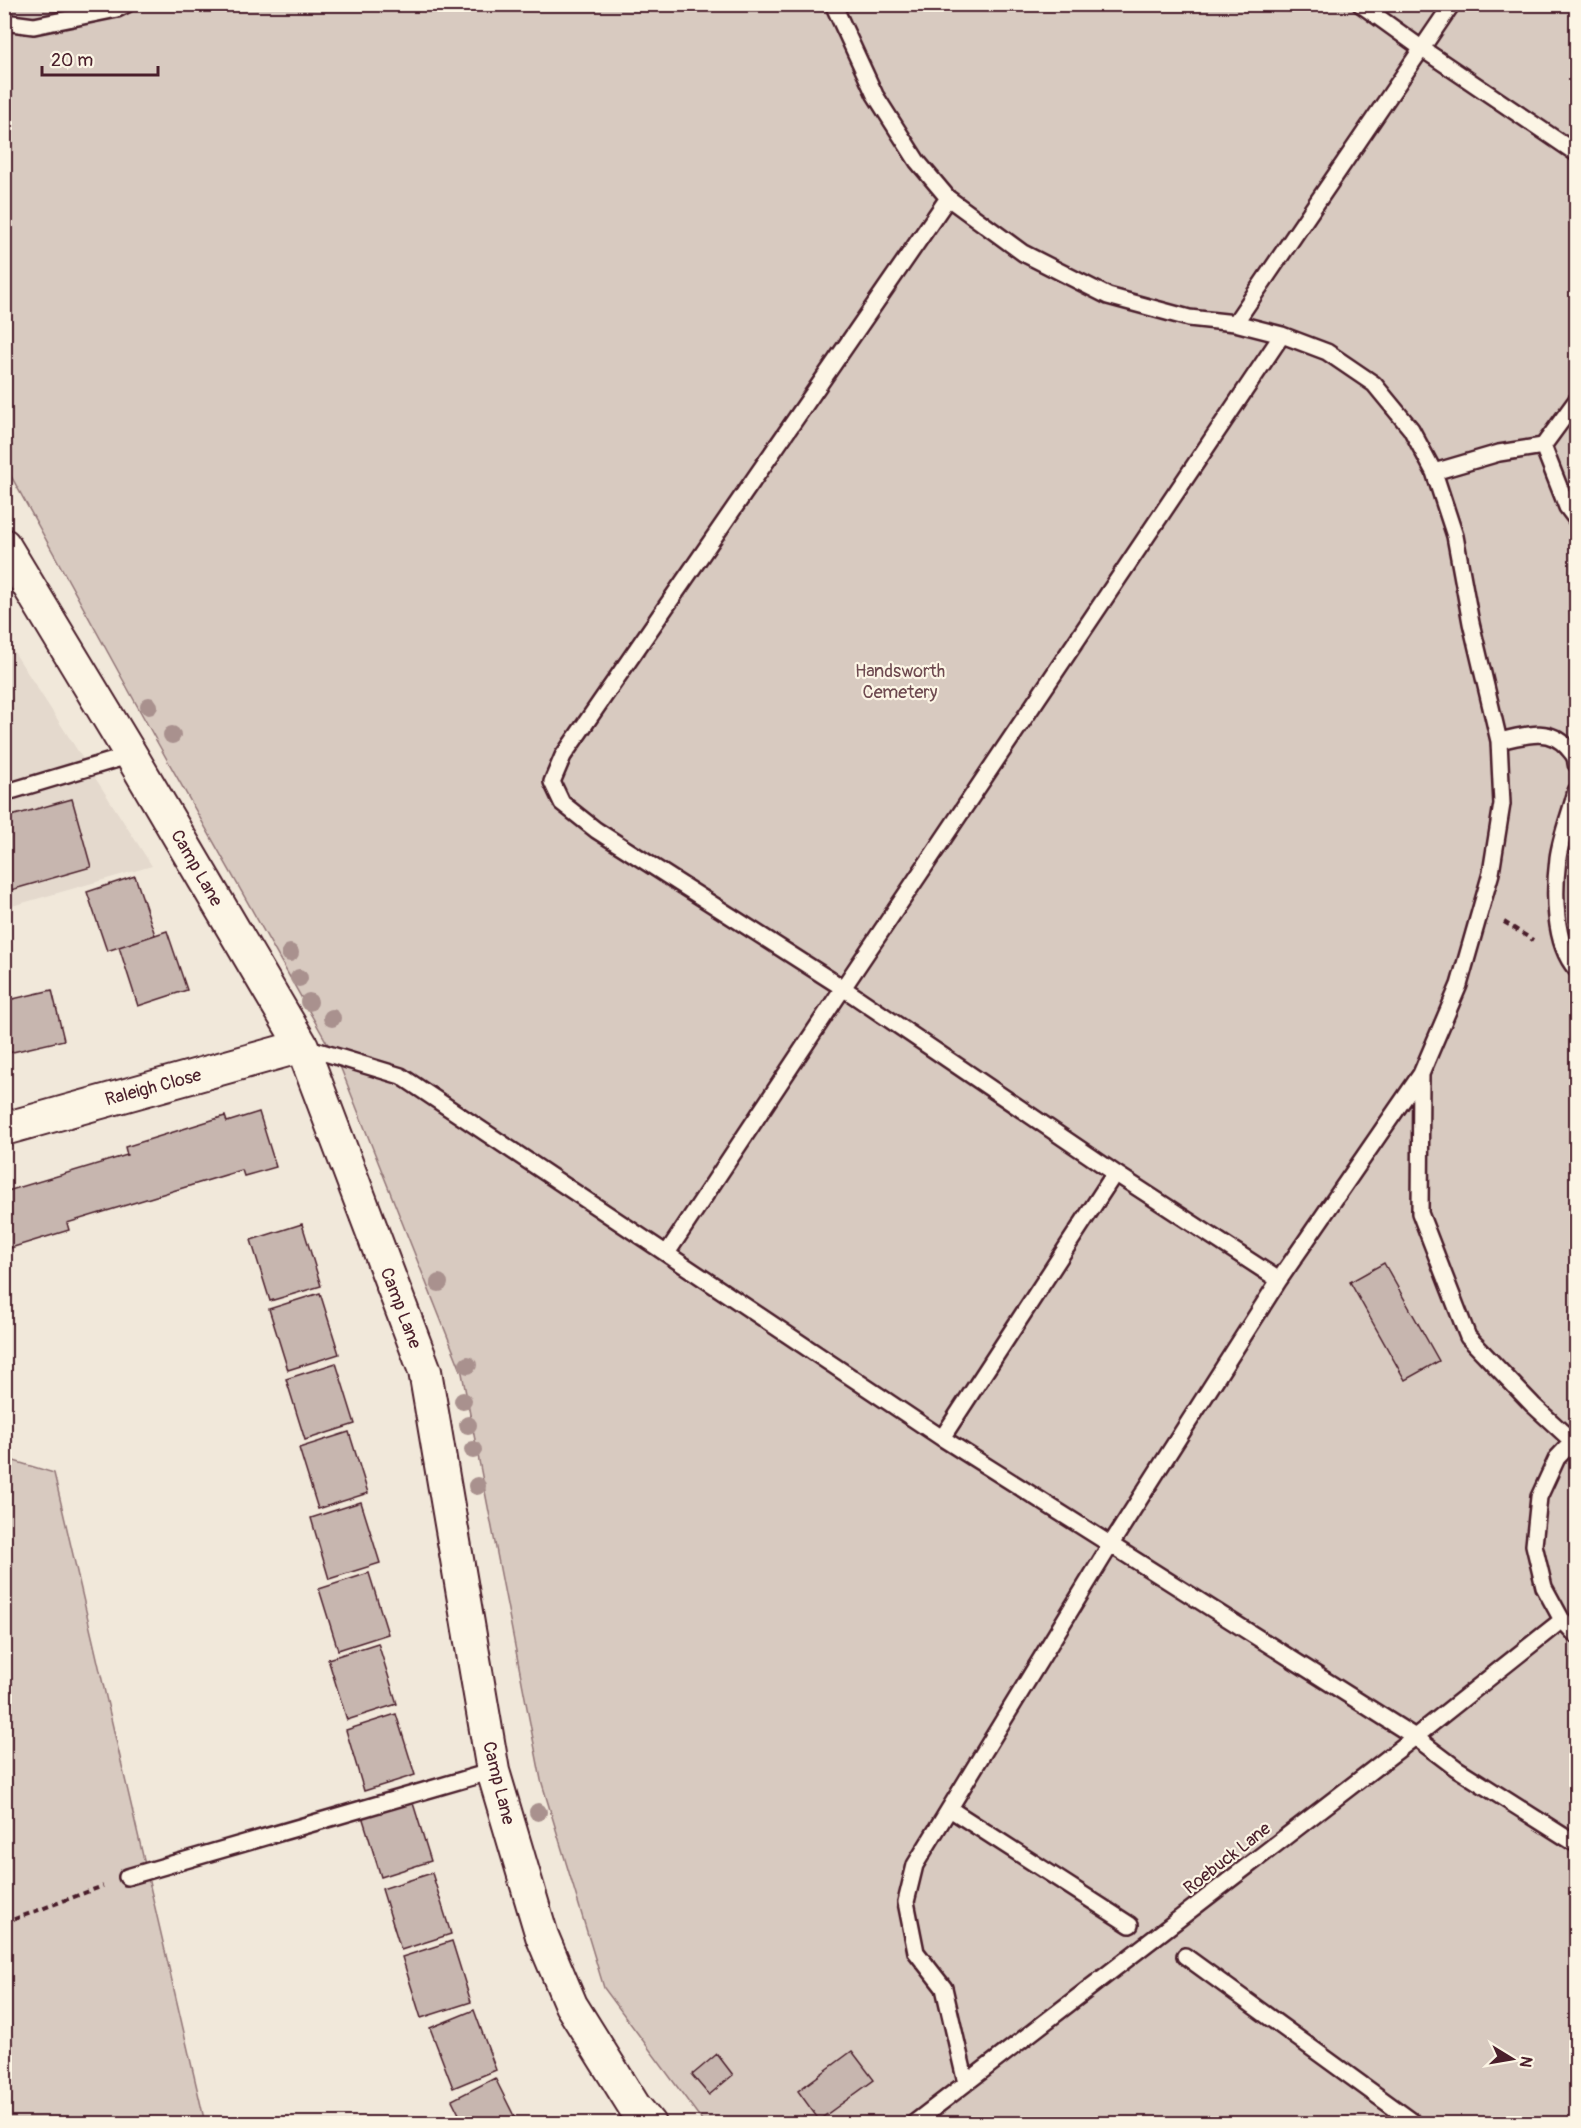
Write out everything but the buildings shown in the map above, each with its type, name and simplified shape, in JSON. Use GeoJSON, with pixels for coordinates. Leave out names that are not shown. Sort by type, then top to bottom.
{"type":"FeatureCollection","features":[{"type":"Feature","properties":{"kind":"street","name":"Camp Lane"},"geometry":{"type":"LineString","coordinates":[[4,544],[302,1046],[424,1371],[493,1771],[542,1936],[571,2005],[634,2106],[650,2124]]}},
{"type":"Feature","properties":{"kind":"street","name":"Raleigh Close"},"geometry":{"type":"LineString","coordinates":[[4,1129],[302,1046]]}},
{"type":"Feature","properties":{"kind":"lane"},"geometry":{"type":"LineString","coordinates":[[4,22],[34,26],[117,9],[127,4]]}},
{"type":"Feature","properties":{"kind":"lane"},"geometry":{"type":"LineString","coordinates":[[1360,4],[1576,153]]}},
{"type":"Feature","properties":{"kind":"lane"},"geometry":{"type":"LineString","coordinates":[[1235,323],[1452,4]]}},
{"type":"Feature","properties":{"kind":"lane"},"geometry":{"type":"LineString","coordinates":[[835,6],[875,95],[917,161],[948,198],[1023,254],[1108,296],[1189,318],[1235,323],[1282,335],[1327,352],[1374,384],[1411,429],[1434,472],[1455,536],[1471,623],[1499,741],[1502,804],[1491,873],[1459,985],[1421,1074],[1279,1280],[1111,1544],[915,1865],[906,1902],[915,1952],[944,1988],[966,2083]]}},
{"type":"Feature","properties":{"kind":"lane"},"geometry":{"type":"LineString","coordinates":[[948,198],[563,756],[552,782],[562,803],[596,830],[843,988],[1115,1173],[1279,1280]]}},
{"type":"Feature","properties":{"kind":"lane"},"geometry":{"type":"LineString","coordinates":[[667,1253],[1282,335]]}},
{"type":"Feature","properties":{"kind":"lane"},"geometry":{"type":"LineString","coordinates":[[1434,472],[1499,453],[1543,446],[1576,401]]}},
{"type":"Feature","properties":{"kind":"lane"},"geometry":{"type":"LineString","coordinates":[[1543,446],[1568,507],[1576,519]]}},
{"type":"Feature","properties":{"kind":"lane"},"geometry":{"type":"LineString","coordinates":[[1499,741],[1539,732],[1560,740],[1576,757],[1576,764]]}},
{"type":"Feature","properties":{"kind":"lane"},"geometry":{"type":"LineString","coordinates":[[4,793],[131,755]]}},
{"type":"Feature","properties":{"kind":"lane"},"geometry":{"type":"LineString","coordinates":[[1575,968],[1562,945],[1556,901],[1558,856],[1576,790]]}},
{"type":"Feature","properties":{"kind":"lane"},"geometry":{"type":"LineString","coordinates":[[302,1046],[401,1076],[942,1438],[1415,1737],[1456,1768],[1576,1844]]}},
{"type":"Feature","properties":{"kind":"lane"},"geometry":{"type":"LineString","coordinates":[[1421,1074],[1420,1212],[1468,1337],[1533,1405],[1574,1439],[1557,1458],[1539,1497],[1534,1545],[1544,1587],[1562,1620],[1576,1635]]}},
{"type":"Feature","properties":{"kind":"lane"},"geometry":{"type":"LineString","coordinates":[[942,1438],[1115,1173]]}},
{"type":"Feature","properties":{"kind":"lane","name":"Roebuck Lane"},"geometry":{"type":"LineString","coordinates":[[920,2121],[966,2083],[1415,1737],[1562,1620]]}},
{"type":"Feature","properties":{"kind":"lane"},"geometry":{"type":"LineString","coordinates":[[127,1877],[493,1771]]}},
{"type":"Feature","properties":{"kind":"lane"},"geometry":{"type":"LineString","coordinates":[[951,1809],[1130,1925]]}},
{"type":"Feature","properties":{"kind":"lane"},"geometry":{"type":"LineString","coordinates":[[1185,1956],[1414,2123]]}},
{"type":"Feature","properties":{"kind":"path"},"geometry":{"type":"LineString","coordinates":[[1482,907],[1575,968]]}},
{"type":"Feature","properties":{"kind":"path"},"geometry":{"type":"LineString","coordinates":[[4,1923],[127,1877]]}},
{"type":"Feature","properties":{"kind":"shaded area"},"geometry":{"type":"Polygon","coordinates":[[[5,638],[152,866],[5,908],[5,638]]]}},
{"type":"Feature","properties":{"kind":"green space","name":"Handsworth Cemetery"},"geometry":{"type":"Polygon","coordinates":[[[4,5],[1576,5],[1576,2123],[704,2123],[604,1988],[541,1780],[462,1373],[340,1066],[156,740],[5,465],[4,5]]]}},
{"type":"Feature","properties":{"kind":"green space"},"geometry":{"type":"Polygon","coordinates":[[[4,1458],[54,1473],[205,2123],[5,2123],[4,1458]]]}}]}
